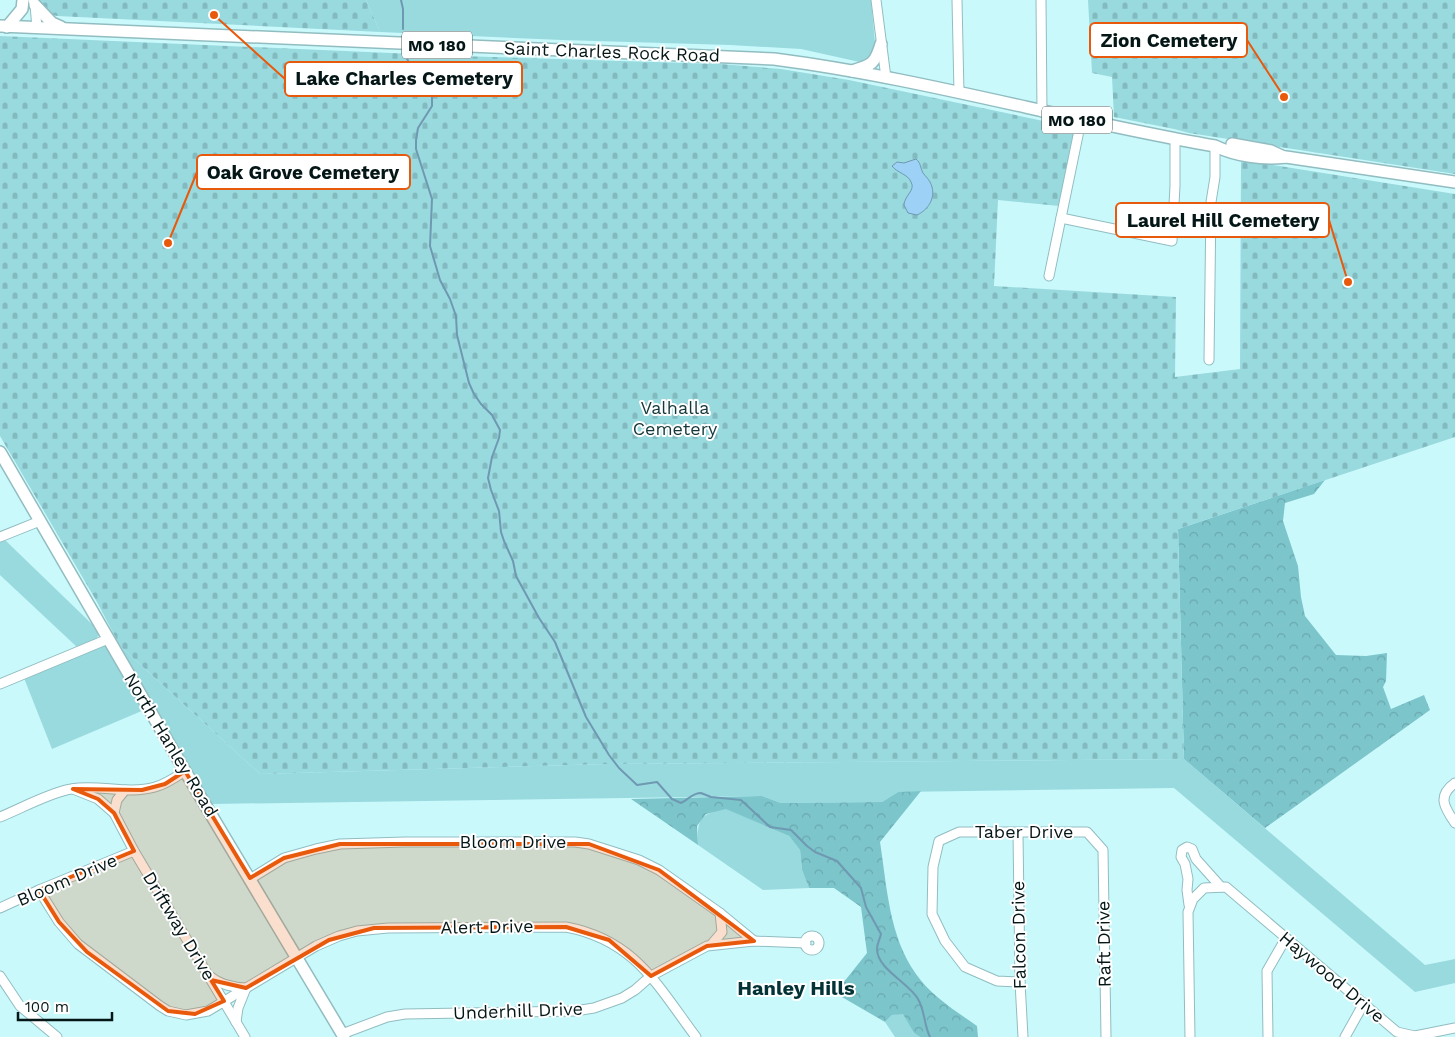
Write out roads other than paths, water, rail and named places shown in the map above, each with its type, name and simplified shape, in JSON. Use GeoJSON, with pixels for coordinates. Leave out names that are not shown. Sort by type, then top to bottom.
{"type":"FeatureCollection","features":[{"type":"Feature","properties":{"kind":"main road"},"geometry":{"type":"LineString","coordinates":[[4,26],[22,9],[23,0]]}},
{"type":"Feature","properties":{"kind":"main road"},"geometry":{"type":"LineString","coordinates":[[32,2],[52,23],[67,29]]}},
{"type":"Feature","properties":{"kind":"main road","name":"Saint Charles Rock Road"},"geometry":{"type":"LineString","coordinates":[[4,26],[578,51],[741,56],[797,62],[886,78],[1175,139],[1215,146],[1235,145],[1271,151],[1286,157],[1455,182]]}},
{"type":"Feature","properties":{"kind":"main road"},"geometry":{"type":"LineString","coordinates":[[851,71],[869,66],[874,62],[877,59],[881,44]]}},
{"type":"Feature","properties":{"kind":"main road"},"geometry":{"type":"LineString","coordinates":[[1443,180],[1455,188]]}},
{"type":"Feature","properties":{"kind":"main road","name":"North Hanley Road"},"geometry":{"type":"LineString","coordinates":[[0,452],[185,771],[343,1036]]}},
{"type":"Feature","properties":{"kind":"street"},"geometry":{"type":"LineString","coordinates":[[876,0],[886,78]]}},
{"type":"Feature","properties":{"kind":"street"},"geometry":{"type":"LineString","coordinates":[[957,0],[959,93]]}},
{"type":"Feature","properties":{"kind":"street"},"geometry":{"type":"LineString","coordinates":[[1041,0],[1042,112]]}},
{"type":"Feature","properties":{"kind":"street"},"geometry":{"type":"LineString","coordinates":[[32,2],[35,28]]}},
{"type":"Feature","properties":{"kind":"street"},"geometry":{"type":"LineString","coordinates":[[1049,276],[1081,120]]}},
{"type":"Feature","properties":{"kind":"street"},"geometry":{"type":"LineString","coordinates":[[1061,218],[1172,240],[1175,139]]}},
{"type":"Feature","properties":{"kind":"street"},"geometry":{"type":"LineString","coordinates":[[1209,360],[1211,202],[1215,177],[1215,146]]}},
{"type":"Feature","properties":{"kind":"street"},"geometry":{"type":"LineString","coordinates":[[0,537],[40,521]]}},
{"type":"Feature","properties":{"kind":"street"},"geometry":{"type":"LineString","coordinates":[[0,684],[108,639]]}},
{"type":"Feature","properties":{"kind":"street"},"geometry":{"type":"LineString","coordinates":[[0,817],[73,788],[142,790],[165,784],[185,771]]}},
{"type":"Feature","properties":{"kind":"street"},"geometry":{"type":"LineString","coordinates":[[1455,782],[1446,789],[1444,795],[1444,804],[1455,823]]}},
{"type":"Feature","properties":{"kind":"street","name":"Driftway Drive"},"geometry":{"type":"LineString","coordinates":[[73,788],[98,800],[114,813],[134,852],[245,1037]]}},
{"type":"Feature","properties":{"kind":"street"},"geometry":{"type":"LineString","coordinates":[[114,813],[117,800],[125,790]]}},
{"type":"Feature","properties":{"kind":"street","name":"Taber Drive"},"geometry":{"type":"LineString","coordinates":[[1020,982],[996,981],[966,967],[945,941],[932,914],[933,867],[939,841],[959,832],[1087,832],[1103,850]]}},
{"type":"Feature","properties":{"kind":"street","name":"Falcon Drive"},"geometry":{"type":"LineString","coordinates":[[1018,832],[1020,982],[1023,1037]]}},
{"type":"Feature","properties":{"kind":"street","name":"Bloom Drive"},"geometry":{"type":"LineString","coordinates":[[250,879],[284,858],[340,844],[575,842],[589,844],[639,860],[659,870],[720,913],[754,941]]}},
{"type":"Feature","properties":{"kind":"street","name":"Haywood Drive"},"geometry":{"type":"LineString","coordinates":[[1190,907],[1187,871],[1181,857],[1182,850],[1187,847],[1192,849],[1196,859],[1221,887],[1226,887],[1397,1032],[1423,1036],[1455,1028]]}},
{"type":"Feature","properties":{"kind":"street","name":"Raft Drive"},"geometry":{"type":"LineString","coordinates":[[1103,850],[1106,1037]]}},
{"type":"Feature","properties":{"kind":"street","name":"Bloom Drive"},"geometry":{"type":"LineString","coordinates":[[0,908],[39,890],[134,852]]}},
{"type":"Feature","properties":{"kind":"street"},"geometry":{"type":"LineString","coordinates":[[1190,1037],[1188,912],[1193,899],[1204,888],[1221,887]]}},
{"type":"Feature","properties":{"kind":"street","name":"Alert Drive"},"geometry":{"type":"LineString","coordinates":[[39,890],[59,922],[78,944],[168,1011],[186,1015],[200,1013],[334,938],[374,928],[566,927],[609,940],[638,961],[696,1037]]}},
{"type":"Feature","properties":{"kind":"street"},"geometry":{"type":"LineString","coordinates":[[711,945],[722,932],[720,913]]}},
{"type":"Feature","properties":{"kind":"street"},"geometry":{"type":"LineString","coordinates":[[1268,1037],[1268,971],[1286,938]]}},
{"type":"Feature","properties":{"kind":"street","name":"Underhill Drive"},"geometry":{"type":"LineString","coordinates":[[343,1036],[387,1018],[405,1014],[575,1011],[594,1008],[622,998],[651,976],[680,959],[711,945],[754,941],[806,943]]}},
{"type":"Feature","properties":{"kind":"street"},"geometry":{"type":"LineString","coordinates":[[207,974],[222,984],[246,988],[238,1008],[236,1022]]}},
{"type":"Feature","properties":{"kind":"street"},"geometry":{"type":"LineString","coordinates":[[0,976],[20,1006],[57,1037]]}},
{"type":"Feature","properties":{"kind":"street"},"geometry":{"type":"LineString","coordinates":[[1345,1037],[1364,1004]]}},
{"type":"Feature","properties":{"kind":"waterway"},"geometry":{"type":"LineString","coordinates":[[401,0],[403,29]]}},
{"type":"Feature","properties":{"kind":"waterway"},"geometry":{"type":"LineString","coordinates":[[406,57],[412,68],[421,74],[426,81],[432,96],[432,106],[418,128],[416,140],[416,149],[432,199],[430,246],[440,280],[456,316],[457,335],[469,383],[474,394],[492,415],[500,430],[488,478],[499,511],[501,532],[513,561],[516,576],[539,618],[555,642],[586,717],[609,755],[619,768],[637,785],[657,782],[672,799],[681,803],[698,793],[711,797],[741,800],[770,827],[791,830],[815,852],[837,861],[861,888],[866,907],[881,934],[877,947],[878,956],[882,963],[918,999],[930,1037]]}},
{"type":"Feature","properties":{"kind":"place","name":"Lake Charles Cemetery"},"geometry":{"type":"Point","coordinates":[214,15]}},
{"type":"Feature","properties":{"kind":"place","name":"Zion Cemetery"},"geometry":{"type":"Point","coordinates":[1284,97]}},
{"type":"Feature","properties":{"kind":"place","name":"Oak Grove Cemetery"},"geometry":{"type":"Point","coordinates":[168,243]}},
{"type":"Feature","properties":{"kind":"place","name":"Laurel Hill Cemetery"},"geometry":{"type":"Point","coordinates":[1348,282]}},
{"type":"Feature","properties":{"kind":"district","name":"Hanley Hills"},"geometry":{"type":"Point","coordinates":[796,988]}},
{"type":"Feature","properties":{"kind":"park label","name":"Valhalla Cemetery"},"geometry":{"type":"Point","coordinates":[675,418]}}]}
